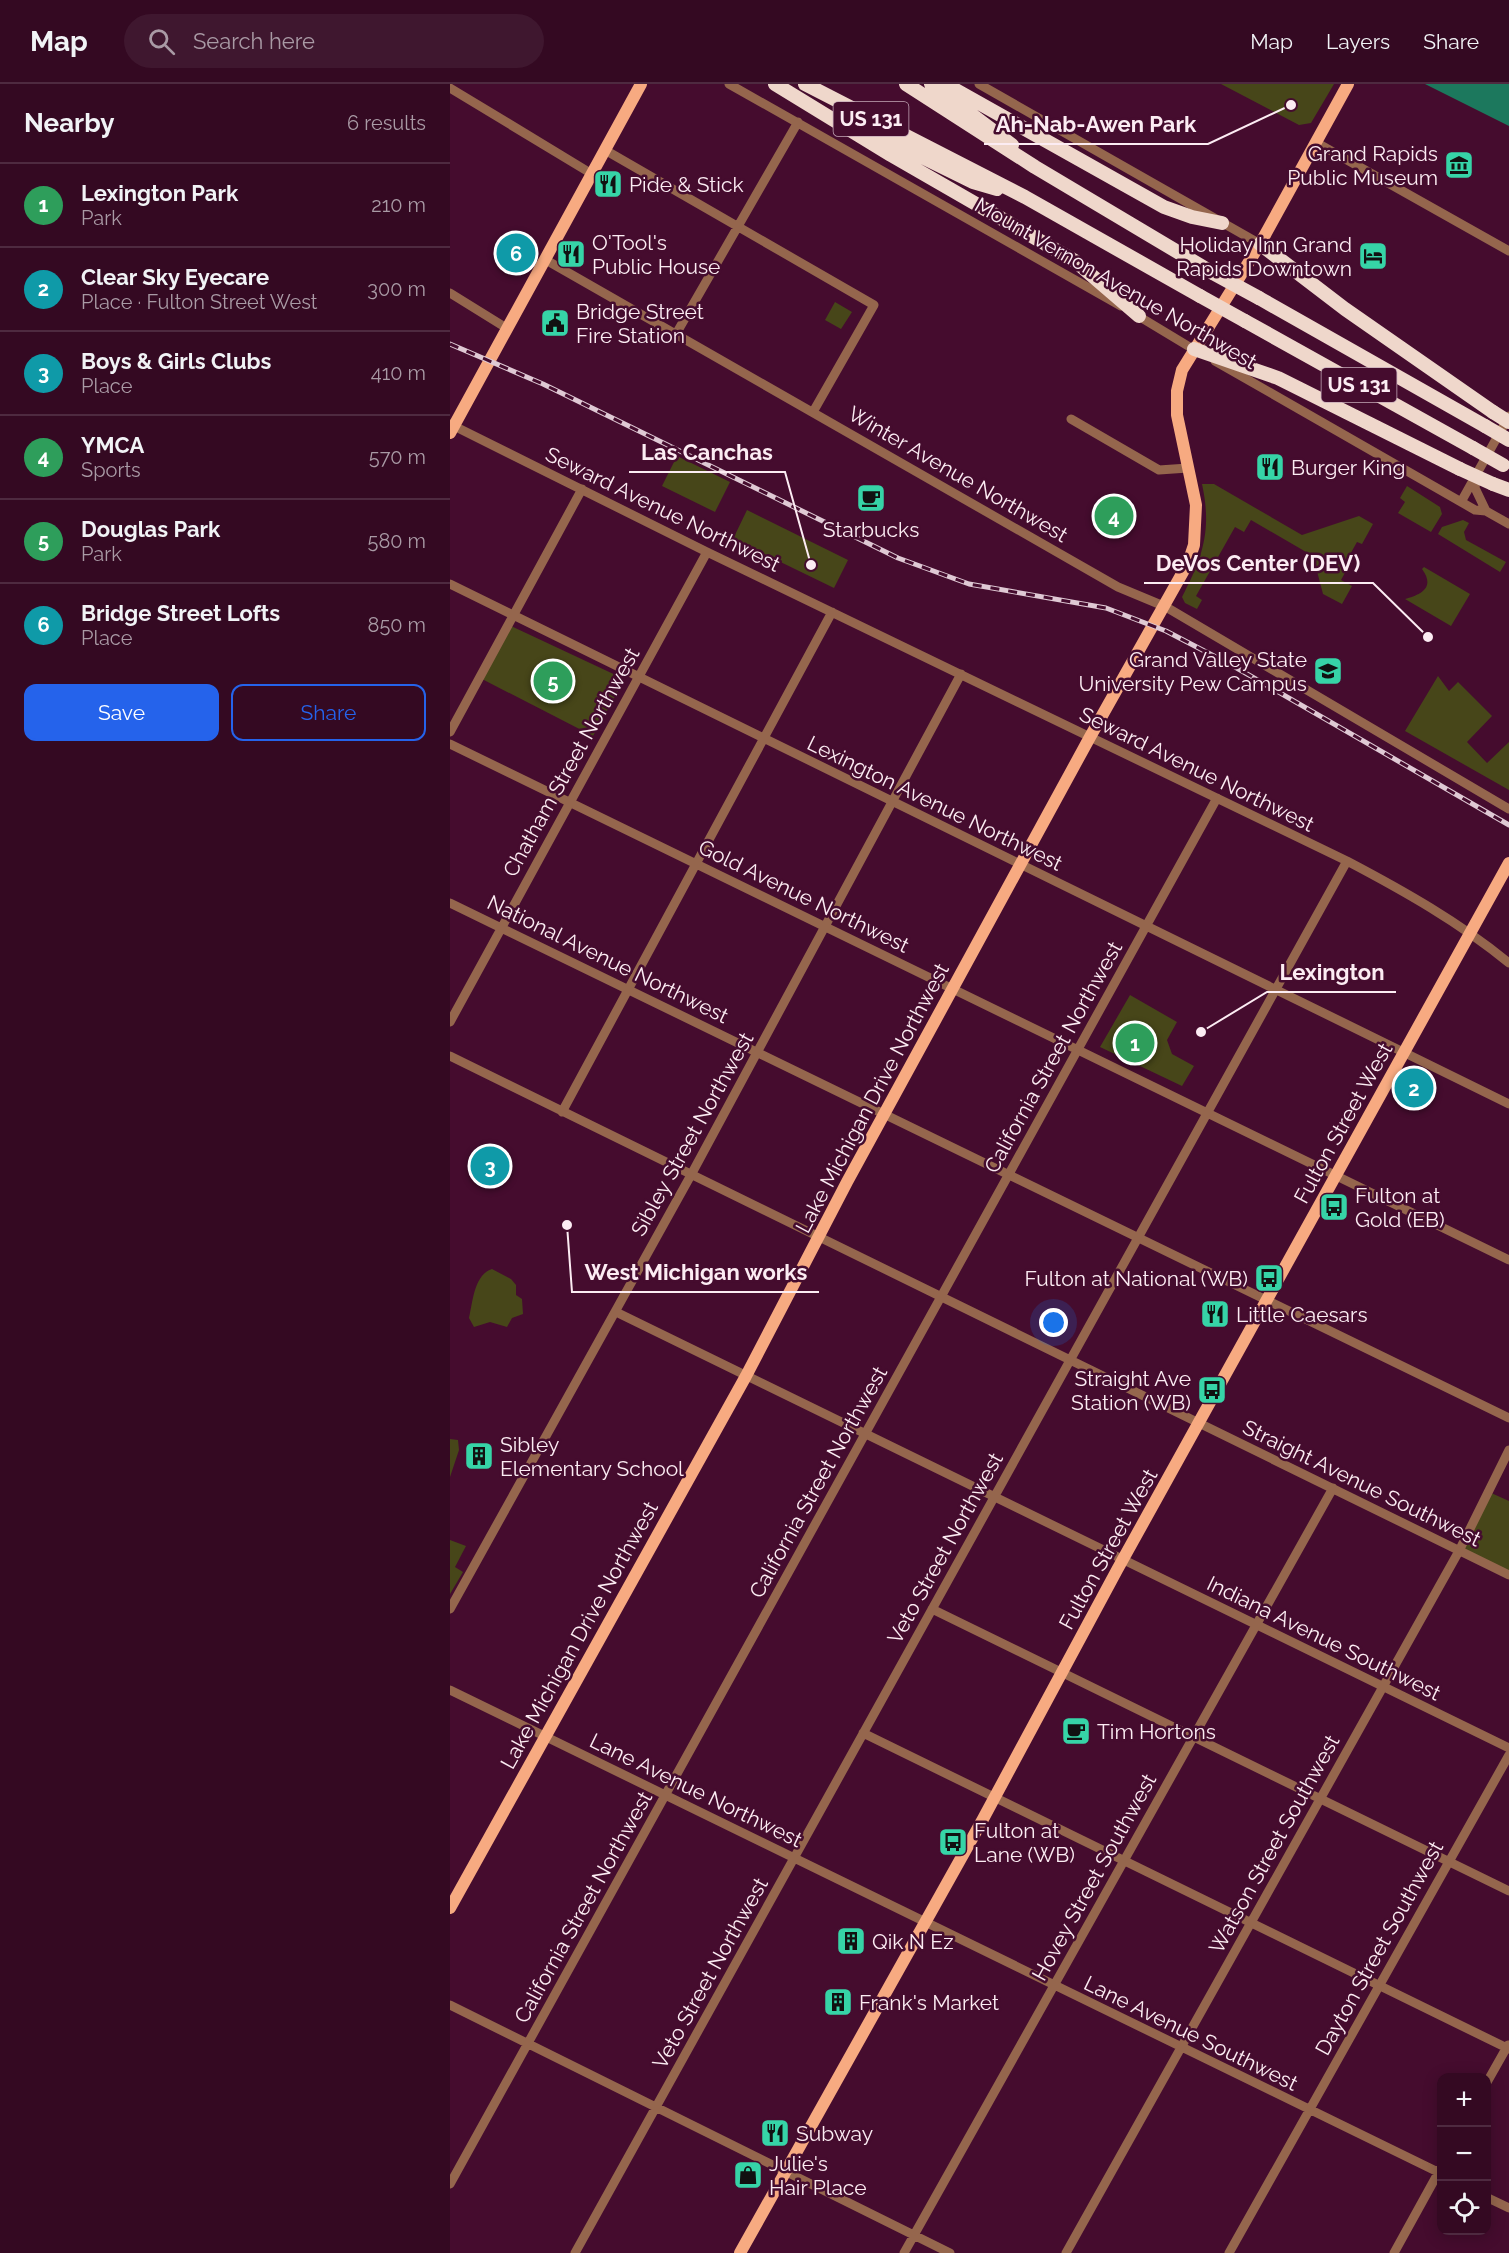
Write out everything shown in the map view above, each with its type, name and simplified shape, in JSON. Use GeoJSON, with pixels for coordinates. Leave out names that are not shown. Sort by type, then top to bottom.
{"type":"FeatureCollection","features":[{"type":"Feature","properties":{"kind":"highway"},"geometry":{"type":"LineString","coordinates":[[776,84],[891,155],[1075,261],[1139,316]]}},
{"type":"Feature","properties":{"kind":"highway","name":"US 131"},"geometry":{"type":"LineString","coordinates":[[805,84],[1025,197],[1506,467]]}},
{"type":"Feature","properties":{"kind":"highway","name":"US 131"},"geometry":{"type":"LineString","coordinates":[[906,84],[1035,167],[1213,273],[1509,440]]}},
{"type":"Feature","properties":{"kind":"highway"},"geometry":{"type":"LineString","coordinates":[[930,84],[1000,134],[1035,167]]}},
{"type":"Feature","properties":{"kind":"highway"},"geometry":{"type":"LineString","coordinates":[[945,84],[1164,207],[1192,217],[1222,223]]}},
{"type":"Feature","properties":{"kind":"highway"},"geometry":{"type":"LineString","coordinates":[[797,97],[973,182],[1025,197]]}},
{"type":"Feature","properties":{"kind":"highway"},"geometry":{"type":"LineString","coordinates":[[1260,244],[1345,309],[1509,422]]}},
{"type":"Feature","properties":{"kind":"highway"},"geometry":{"type":"LineString","coordinates":[[1194,349],[1278,378],[1460,469],[1509,490]]}},
{"type":"Feature","properties":{"kind":"main road"},"geometry":{"type":"LineString","coordinates":[[451,427],[508,329],[641,84]]}},
{"type":"Feature","properties":{"kind":"main road","name":"Lake Michigan Drive Northwest"},"geometry":{"type":"LineString","coordinates":[[450,1908],[746,1376],[885,1113],[1090,737],[1166,607],[1188,564],[1194,545],[1196,505],[1177,415],[1177,391],[1182,370],[1260,244],[1348,84]]}},
{"type":"Feature","properties":{"kind":"main road","name":"Fulton Street West"},"geometry":{"type":"LineString","coordinates":[[740,2253],[926,1921],[1509,863]]}},
{"type":"Feature","properties":{"kind":"street","name":"Mount Vernon Avenue Northwest"},"geometry":{"type":"LineString","coordinates":[[729,84],[1139,316],[1475,510],[1486,511],[1509,524]]}},
{"type":"Feature","properties":{"kind":"street"},"geometry":{"type":"LineString","coordinates":[[980,84],[1260,244]]}},
{"type":"Feature","properties":{"kind":"street"},"geometry":{"type":"LineString","coordinates":[[450,88],[592,174]]}},
{"type":"Feature","properties":{"kind":"street"},"geometry":{"type":"LineString","coordinates":[[676,334],[798,122]]}},
{"type":"Feature","properties":{"kind":"street"},"geometry":{"type":"LineString","coordinates":[[1317,143],[1509,251]]}},
{"type":"Feature","properties":{"kind":"street"},"geometry":{"type":"LineString","coordinates":[[605,150],[736,228],[874,305],[813,412]]}},
{"type":"Feature","properties":{"kind":"street","name":"Winter Avenue Northwest"},"geometry":{"type":"LineString","coordinates":[[546,260],[1118,587],[1166,607],[1509,810]]}},
{"type":"Feature","properties":{"kind":"street"},"geometry":{"type":"LineString","coordinates":[[450,293],[508,329]]}},
{"type":"Feature","properties":{"kind":"street"},"geometry":{"type":"LineString","coordinates":[[1461,502],[1509,416]]}},
{"type":"Feature","properties":{"kind":"street"},"geometry":{"type":"LineString","coordinates":[[1071,419],[1159,470],[1188,468]]}},
{"type":"Feature","properties":{"kind":"street","name":"Seward Avenue Northwest"},"geometry":{"type":"LineString","coordinates":[[451,427],[1347,861],[1415,897],[1471,933],[1509,963]]}},
{"type":"Feature","properties":{"kind":"street"},"geometry":{"type":"LineString","coordinates":[[1476,476],[1475,488],[1486,511]]}},
{"type":"Feature","properties":{"kind":"street"},"geometry":{"type":"LineString","coordinates":[[450,732],[582,489]]}},
{"type":"Feature","properties":{"kind":"street","name":"Chatham Street Northwest"},"geometry":{"type":"LineString","coordinates":[[450,1022],[707,552]]}},
{"type":"Feature","properties":{"kind":"street","name":"Lexington Avenue Northwest"},"geometry":{"type":"LineString","coordinates":[[450,584],[1509,1104]]}},
{"type":"Feature","properties":{"kind":"street"},"geometry":{"type":"LineString","coordinates":[[562,1112],[832,612]]}},
{"type":"Feature","properties":{"kind":"street","name":"Sibley Street Northwest"},"geometry":{"type":"LineString","coordinates":[[450,1609],[691,1175],[962,674]]}},
{"type":"Feature","properties":{"kind":"street","name":"Gold Avenue Northwest"},"geometry":{"type":"LineString","coordinates":[[450,744],[569,804],[954,988],[1509,1260]]}},
{"type":"Feature","properties":{"kind":"street","name":"California Street Northwest"},"geometry":{"type":"LineString","coordinates":[[450,2184],[1217,798]]}},
{"type":"Feature","properties":{"kind":"street","name":"Veto Street Northwest"},"geometry":{"type":"LineString","coordinates":[[575,2253],[1347,861]]}},
{"type":"Feature","properties":{"kind":"street","name":"National Avenue Northwest"},"geometry":{"type":"LineString","coordinates":[[450,903],[1010,1173],[1509,1418]]}},
{"type":"Feature","properties":{"kind":"street","name":"Straight Avenue Southwest"},"geometry":{"type":"LineString","coordinates":[[450,1056],[1509,1575]]}},
{"type":"Feature","properties":{"kind":"street","name":"Indiana Avenue Southwest"},"geometry":{"type":"LineString","coordinates":[[615,1312],[1509,1748]]}},
{"type":"Feature","properties":{"kind":"street","name":"Watson Street Southwest"},"geometry":{"type":"LineString","coordinates":[[1066,2253],[1459,1551],[1509,1450]]}},
{"type":"Feature","properties":{"kind":"street","name":"Hovey Street Southwest"},"geometry":{"type":"LineString","coordinates":[[904,2253],[1333,1488]]}},
{"type":"Feature","properties":{"kind":"street"},"geometry":{"type":"LineString","coordinates":[[932,1609],[1509,1891]]}},
{"type":"Feature","properties":{"kind":"street","name":"Lane Avenue Northwest"},"geometry":{"type":"LineString","coordinates":[[450,1690],[926,1921]]}},
{"type":"Feature","properties":{"kind":"street"},"geometry":{"type":"LineString","coordinates":[[863,1733],[1508,2047],[1491,2076]]}},
{"type":"Feature","properties":{"kind":"street","name":"Dayton Street Southwest"},"geometry":{"type":"LineString","coordinates":[[1229,2253],[1509,1755]]}},
{"type":"Feature","properties":{"kind":"street","name":"Lane Avenue Southwest"},"geometry":{"type":"LineString","coordinates":[[926,1921],[1308,2110],[1437,2170]]}},
{"type":"Feature","properties":{"kind":"street"},"geometry":{"type":"LineString","coordinates":[[450,2005],[950,2253]]}},
{"type":"Feature","properties":{"kind":"street"},"geometry":{"type":"LineString","coordinates":[[1394,2253],[1437,2176]]}},
{"type":"Feature","properties":{"kind":"street"},"geometry":{"type":"LineString","coordinates":[[1491,2199],[1509,2208]]}},
{"type":"Feature","properties":{"kind":"shaded area"},"geometry":{"type":"Polygon","coordinates":[[[1221,84],[1334,84],[1311,123],[1299,125],[1221,84]]]}},
{"type":"Feature","properties":{"kind":"shaded area"},"geometry":{"type":"Polygon","coordinates":[[[1425,84],[1509,84],[1509,126],[1425,84]]]}},
{"type":"Feature","properties":{"kind":"shaded area"},"geometry":{"type":"Polygon","coordinates":[[[835,302],[852,312],[841,329],[825,320],[835,302]]]}},
{"type":"Feature","properties":{"kind":"shaded area"},"geometry":{"type":"Polygon","coordinates":[[[677,456],[730,482],[715,512],[662,486],[677,456]]]}},
{"type":"Feature","properties":{"kind":"shaded area"},"geometry":{"type":"Polygon","coordinates":[[[1202,484],[1214,484],[1302,535],[1359,516],[1373,524],[1362,544],[1357,542],[1348,558],[1352,560],[1341,580],[1352,586],[1342,604],[1323,594],[1313,556],[1251,520],[1244,532],[1235,527],[1196,596],[1202,600],[1197,609],[1185,603],[1182,597],[1200,555],[1206,529],[1202,484]]]}},
{"type":"Feature","properties":{"kind":"shaded area"},"geometry":{"type":"Polygon","coordinates":[[[1407,486],[1440,507],[1442,514],[1431,532],[1398,513],[1405,502],[1400,498],[1407,486]]]}},
{"type":"Feature","properties":{"kind":"shaded area"},"geometry":{"type":"Polygon","coordinates":[[[747,510],[848,560],[834,588],[733,539],[747,510]]]}},
{"type":"Feature","properties":{"kind":"shaded area"},"geometry":{"type":"Polygon","coordinates":[[[1463,520],[1469,523],[1464,532],[1466,540],[1506,562],[1500,572],[1438,534],[1442,527],[1463,520]]]}},
{"type":"Feature","properties":{"kind":"shaded area"},"geometry":{"type":"Polygon","coordinates":[[[1424,567],[1470,594],[1451,626],[1405,599],[1421,593],[1427,586],[1426,576],[1422,569],[1424,567]]]}},
{"type":"Feature","properties":{"kind":"shaded area"},"geometry":{"type":"Polygon","coordinates":[[[511,626],[622,678],[622,684],[593,736],[482,679],[511,626]]]}},
{"type":"Feature","properties":{"kind":"shaded area"},"geometry":{"type":"Polygon","coordinates":[[[1438,676],[1449,691],[1458,682],[1492,716],[1467,742],[1487,763],[1509,742],[1509,790],[1405,731],[1438,676]]]}},
{"type":"Feature","properties":{"kind":"shaded area"},"geometry":{"type":"Polygon","coordinates":[[[1130,995],[1177,1022],[1167,1040],[1172,1054],[1194,1066],[1182,1086],[1100,1047],[1130,995]]]}},
{"type":"Feature","properties":{"kind":"shaded area"},"geometry":{"type":"Polygon","coordinates":[[[492,1269],[511,1279],[516,1285],[516,1295],[522,1299],[523,1314],[512,1318],[507,1327],[490,1322],[474,1327],[469,1318],[475,1289],[481,1277],[492,1269]]]}},
{"type":"Feature","properties":{"kind":"shaded area"},"geometry":{"type":"Polygon","coordinates":[[[450,1439],[458,1440],[459,1450],[450,1477],[450,1439]]]}},
{"type":"Feature","properties":{"kind":"shaded area"},"geometry":{"type":"Polygon","coordinates":[[[1489,1492],[1509,1501],[1509,1575],[1459,1551],[1489,1492]]]}},
{"type":"Feature","properties":{"kind":"shaded area"},"geometry":{"type":"Polygon","coordinates":[[[450,1540],[466,1546],[455,1567],[463,1572],[450,1594],[450,1540]]]}},
{"type":"Feature","properties":{"kind":"railway"},"geometry":{"type":"LineString","coordinates":[[450,344],[543,384],[898,558],[969,584],[1106,608],[1166,631],[1235,667],[1509,825]]}},
{"type":"Feature","properties":{"kind":"place","name":"Ah-Nab-Awen Park"},"geometry":{"type":"Point","coordinates":[1291,105]}},
{"type":"Feature","properties":{"kind":"place","name":"Grand Rapids Public Museum"},"geometry":{"type":"Point","coordinates":[1459,165]}},
{"type":"Feature","properties":{"kind":"place","name":"Pide & Stick"},"geometry":{"type":"Point","coordinates":[608,184]}},
{"type":"Feature","properties":{"kind":"place","name":"Bridge Street Lofts"},"geometry":{"type":"Point","coordinates":[516,253]}},
{"type":"Feature","properties":{"kind":"place","name":"O'Tool's Public House"},"geometry":{"type":"Point","coordinates":[571,254]}},
{"type":"Feature","properties":{"kind":"place","name":"Holiday Inn Grand Rapids Downtown"},"geometry":{"type":"Point","coordinates":[1373,256]}},
{"type":"Feature","properties":{"kind":"place","name":"Bridge Street Fire Station"},"geometry":{"type":"Point","coordinates":[555,323]}},
{"type":"Feature","properties":{"kind":"place","name":"Burger King"},"geometry":{"type":"Point","coordinates":[1270,467]}},
{"type":"Feature","properties":{"kind":"place","name":"Starbucks"},"geometry":{"type":"Point","coordinates":[871,498]}},
{"type":"Feature","properties":{"kind":"place","name":"YMCA"},"geometry":{"type":"Point","coordinates":[1114,516]}},
{"type":"Feature","properties":{"kind":"place","name":"Las Canchas"},"geometry":{"type":"Point","coordinates":[811,565]}},
{"type":"Feature","properties":{"kind":"place","name":"DeVos Center (DEV)"},"geometry":{"type":"Point","coordinates":[1428,637]}},
{"type":"Feature","properties":{"kind":"place","name":"Grand Valley State University Pew Campus"},"geometry":{"type":"Point","coordinates":[1328,671]}},
{"type":"Feature","properties":{"kind":"place","name":"Douglas Park"},"geometry":{"type":"Point","coordinates":[553,681]}},
{"type":"Feature","properties":{"kind":"place","name":"Lexington"},"geometry":{"type":"Point","coordinates":[1201,1032]}},
{"type":"Feature","properties":{"kind":"place","name":"Lexington Park"},"geometry":{"type":"Point","coordinates":[1135,1043]}},
{"type":"Feature","properties":{"kind":"place","name":"Clear Sky Eyecare"},"geometry":{"type":"Point","coordinates":[1414,1088]}},
{"type":"Feature","properties":{"kind":"place","name":"Boys & Girls Clubs"},"geometry":{"type":"Point","coordinates":[490,1166]}},
{"type":"Feature","properties":{"kind":"place","name":"Fulton at Gold (EB)"},"geometry":{"type":"Point","coordinates":[1334,1207]}},
{"type":"Feature","properties":{"kind":"place","name":"West Michigan works"},"geometry":{"type":"Point","coordinates":[567,1225]}},
{"type":"Feature","properties":{"kind":"place","name":"Fulton at National (WB)"},"geometry":{"type":"Point","coordinates":[1269,1278]}},
{"type":"Feature","properties":{"kind":"place","name":"Little Caesars"},"geometry":{"type":"Point","coordinates":[1215,1314]}},
{"type":"Feature","properties":{"kind":"place","name":"Straight Ave Station (WB)"},"geometry":{"type":"Point","coordinates":[1212,1390]}},
{"type":"Feature","properties":{"kind":"place","name":"Sibley Elementary School"},"geometry":{"type":"Point","coordinates":[479,1456]}},
{"type":"Feature","properties":{"kind":"place","name":"Tim Hortons"},"geometry":{"type":"Point","coordinates":[1076,1731]}},
{"type":"Feature","properties":{"kind":"place","name":"Fulton at Lane (WB)"},"geometry":{"type":"Point","coordinates":[953,1842]}},
{"type":"Feature","properties":{"kind":"place","name":"Qik N Ez"},"geometry":{"type":"Point","coordinates":[851,1941]}},
{"type":"Feature","properties":{"kind":"place","name":"Frank's Market"},"geometry":{"type":"Point","coordinates":[838,2002]}},
{"type":"Feature","properties":{"kind":"place","name":"Subway"},"geometry":{"type":"Point","coordinates":[775,2133]}},
{"type":"Feature","properties":{"kind":"place","name":"Julie's Hair Place"},"geometry":{"type":"Point","coordinates":[748,2175]}}]}
